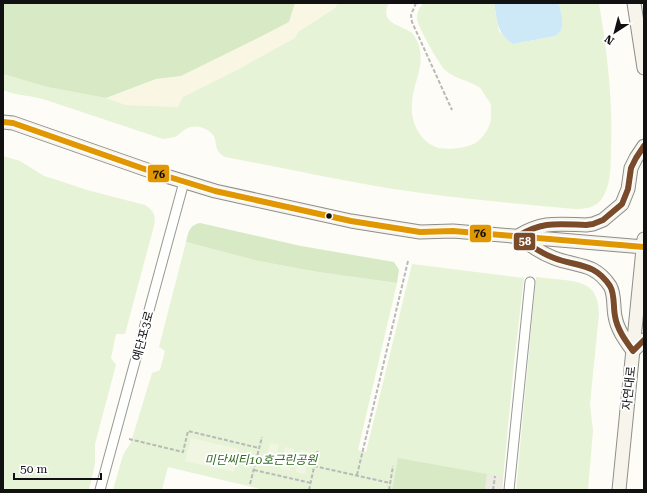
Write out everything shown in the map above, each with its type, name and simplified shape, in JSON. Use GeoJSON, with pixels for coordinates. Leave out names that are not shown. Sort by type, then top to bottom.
{"type":"FeatureCollection","features":[{"type":"Feature","properties":{"kind":"main road"},"geometry":{"type":"LineString","coordinates":[[634,3],[644,68]]}},
{"type":"Feature","properties":{"kind":"main road"},"geometry":{"type":"LineString","coordinates":[[3,122],[13,123],[184,182],[232,195],[351,221],[420,232],[453,231],[644,247]]}},
{"type":"Feature","properties":{"kind":"main road"},"geometry":{"type":"LineString","coordinates":[[518,236],[540,225],[586,225],[603,220],[622,204],[628,189],[631,168],[644,146]]}},
{"type":"Feature","properties":{"kind":"main road"},"geometry":{"type":"LineString","coordinates":[[518,236],[542,252],[566,262],[589,267],[600,275],[612,290],[615,316],[624,339],[633,350],[644,340]]}},
{"type":"Feature","properties":{"kind":"main road","name":"자연대로"},"geometry":{"type":"LineString","coordinates":[[619,490],[644,239]]}},
{"type":"Feature","properties":{"kind":"street","name":"예단포3로"},"geometry":{"type":"LineString","coordinates":[[100,490],[184,182]]}},
{"type":"Feature","properties":{"kind":"street"},"geometry":{"type":"LineString","coordinates":[[509,490],[530,282]]}},
{"type":"Feature","properties":{"kind":"path"},"geometry":{"type":"LineString","coordinates":[[416,3],[411,15],[412,22],[452,110]]}},
{"type":"Feature","properties":{"kind":"path"},"geometry":{"type":"LineString","coordinates":[[357,475],[408,261]]}},
{"type":"Feature","properties":{"kind":"path"},"geometry":{"type":"LineString","coordinates":[[129,439],[183,452],[188,432],[259,448]]}},
{"type":"Feature","properties":{"kind":"path"},"geometry":{"type":"LineString","coordinates":[[250,484],[262,437]]}},
{"type":"Feature","properties":{"kind":"path"},"geometry":{"type":"LineString","coordinates":[[309,490],[318,449]]}},
{"type":"Feature","properties":{"kind":"path"},"geometry":{"type":"LineString","coordinates":[[314,466],[390,483]]}},
{"type":"Feature","properties":{"kind":"path"},"geometry":{"type":"LineString","coordinates":[[389,490],[393,466]]}},
{"type":"Feature","properties":{"kind":"path"},"geometry":{"type":"LineString","coordinates":[[254,470],[311,482]]}},
{"type":"Feature","properties":{"kind":"path"},"geometry":{"type":"LineString","coordinates":[[493,490],[495,476]]}},
{"type":"Feature","properties":{"kind":"shaded area"},"geometry":{"type":"Polygon","coordinates":[[[295,3],[338,3],[335,8],[298,32],[296,38],[183,97],[179,107],[126,105],[106,98],[156,79],[181,76],[289,22],[295,3]]]}},
{"type":"Feature","properties":{"kind":"shaded area"},"geometry":{"type":"Polygon","coordinates":[[[487,474],[503,477],[502,490],[485,490],[487,474]]]}},
{"type":"Feature","properties":{"kind":"green space"},"geometry":{"type":"Polygon","coordinates":[[[3,3],[295,3],[289,22],[266,34],[181,76],[156,79],[106,98],[47,87],[3,74],[3,3]]]}},
{"type":"Feature","properties":{"kind":"green space"},"geometry":{"type":"Polygon","coordinates":[[[338,3],[389,3],[386,10],[389,20],[413,34],[419,46],[421,61],[412,103],[415,124],[426,142],[439,148],[448,149],[469,146],[480,140],[490,124],[491,105],[479,87],[452,75],[441,65],[418,23],[417,15],[424,3],[494,3],[499,31],[513,44],[555,36],[559,33],[562,26],[562,17],[559,3],[599,3],[607,57],[611,111],[610,171],[607,188],[603,198],[593,206],[575,209],[410,192],[225,157],[220,154],[213,134],[201,127],[189,127],[175,137],[163,139],[46,100],[3,90],[3,74],[47,87],[106,98],[126,105],[178,107],[183,97],[237,70],[295,38],[298,32],[335,8],[338,3]]]}},
{"type":"Feature","properties":{"kind":"green space"},"geometry":{"type":"Polygon","coordinates":[[[3,156],[20,161],[44,176],[87,190],[145,205],[152,211],[155,219],[125,334],[116,334],[111,358],[116,365],[95,444],[95,464],[89,490],[3,490],[3,156]]]}},
{"type":"Feature","properties":{"kind":"green space"},"geometry":{"type":"Polygon","coordinates":[[[200,223],[301,246],[394,262],[399,270],[397,283],[318,272],[258,261],[186,242],[191,228],[200,223]]]}},
{"type":"Feature","properties":{"kind":"green space","name":"미단씨티10호근린공원"},"geometry":{"type":"Polygon","coordinates":[[[186,242],[258,261],[318,272],[397,283],[358,450],[366,452],[412,264],[524,278],[502,490],[264,490],[168,467],[162,490],[113,490],[123,455],[131,442],[152,373],[160,370],[165,351],[159,347],[186,242]]]}},
{"type":"Feature","properties":{"kind":"green space"},"geometry":{"type":"Polygon","coordinates":[[[536,277],[572,281],[585,285],[594,293],[598,305],[599,314],[590,404],[593,431],[588,490],[516,490],[536,277]]]}},
{"type":"Feature","properties":{"kind":"green space"},"geometry":{"type":"Polygon","coordinates":[[[191,438],[239,449],[234,472],[185,461],[191,438]]]}},
{"type":"Feature","properties":{"kind":"green space"},"geometry":{"type":"Polygon","coordinates":[[[270,443],[279,445],[274,467],[265,465],[270,443]]]}},
{"type":"Feature","properties":{"kind":"green space"},"geometry":{"type":"Polygon","coordinates":[[[285,447],[294,449],[290,471],[280,469],[285,447]]]}},
{"type":"Feature","properties":{"kind":"green space"},"geometry":{"type":"Polygon","coordinates":[[[300,450],[309,452],[305,474],[296,472],[300,450]]]}},
{"type":"Feature","properties":{"kind":"green space"},"geometry":{"type":"Polygon","coordinates":[[[398,458],[487,474],[485,490],[392,490],[398,458]]]}},
{"type":"Feature","properties":{"kind":"water"},"geometry":{"type":"Polygon","coordinates":[[[494,3],[559,3],[562,17],[561,30],[555,36],[513,44],[507,40],[501,31],[497,21],[494,3]]]}},
{"type":"Feature","properties":{"kind":"transit line","name":"76"},"geometry":{"type":"LineString","coordinates":[[3,122],[13,123],[153,172],[215,191],[351,221],[420,232],[453,231],[644,247]]}},
{"type":"Feature","properties":{"kind":"transit line","name":"58"},"geometry":{"type":"LineString","coordinates":[[644,146],[631,168],[628,189],[622,204],[603,220],[586,225],[550,224],[535,228],[518,236],[526,243],[549,256],[562,261],[585,266],[598,273],[604,278],[612,289],[615,316],[619,330],[624,339],[633,351],[644,340]]}}]}
